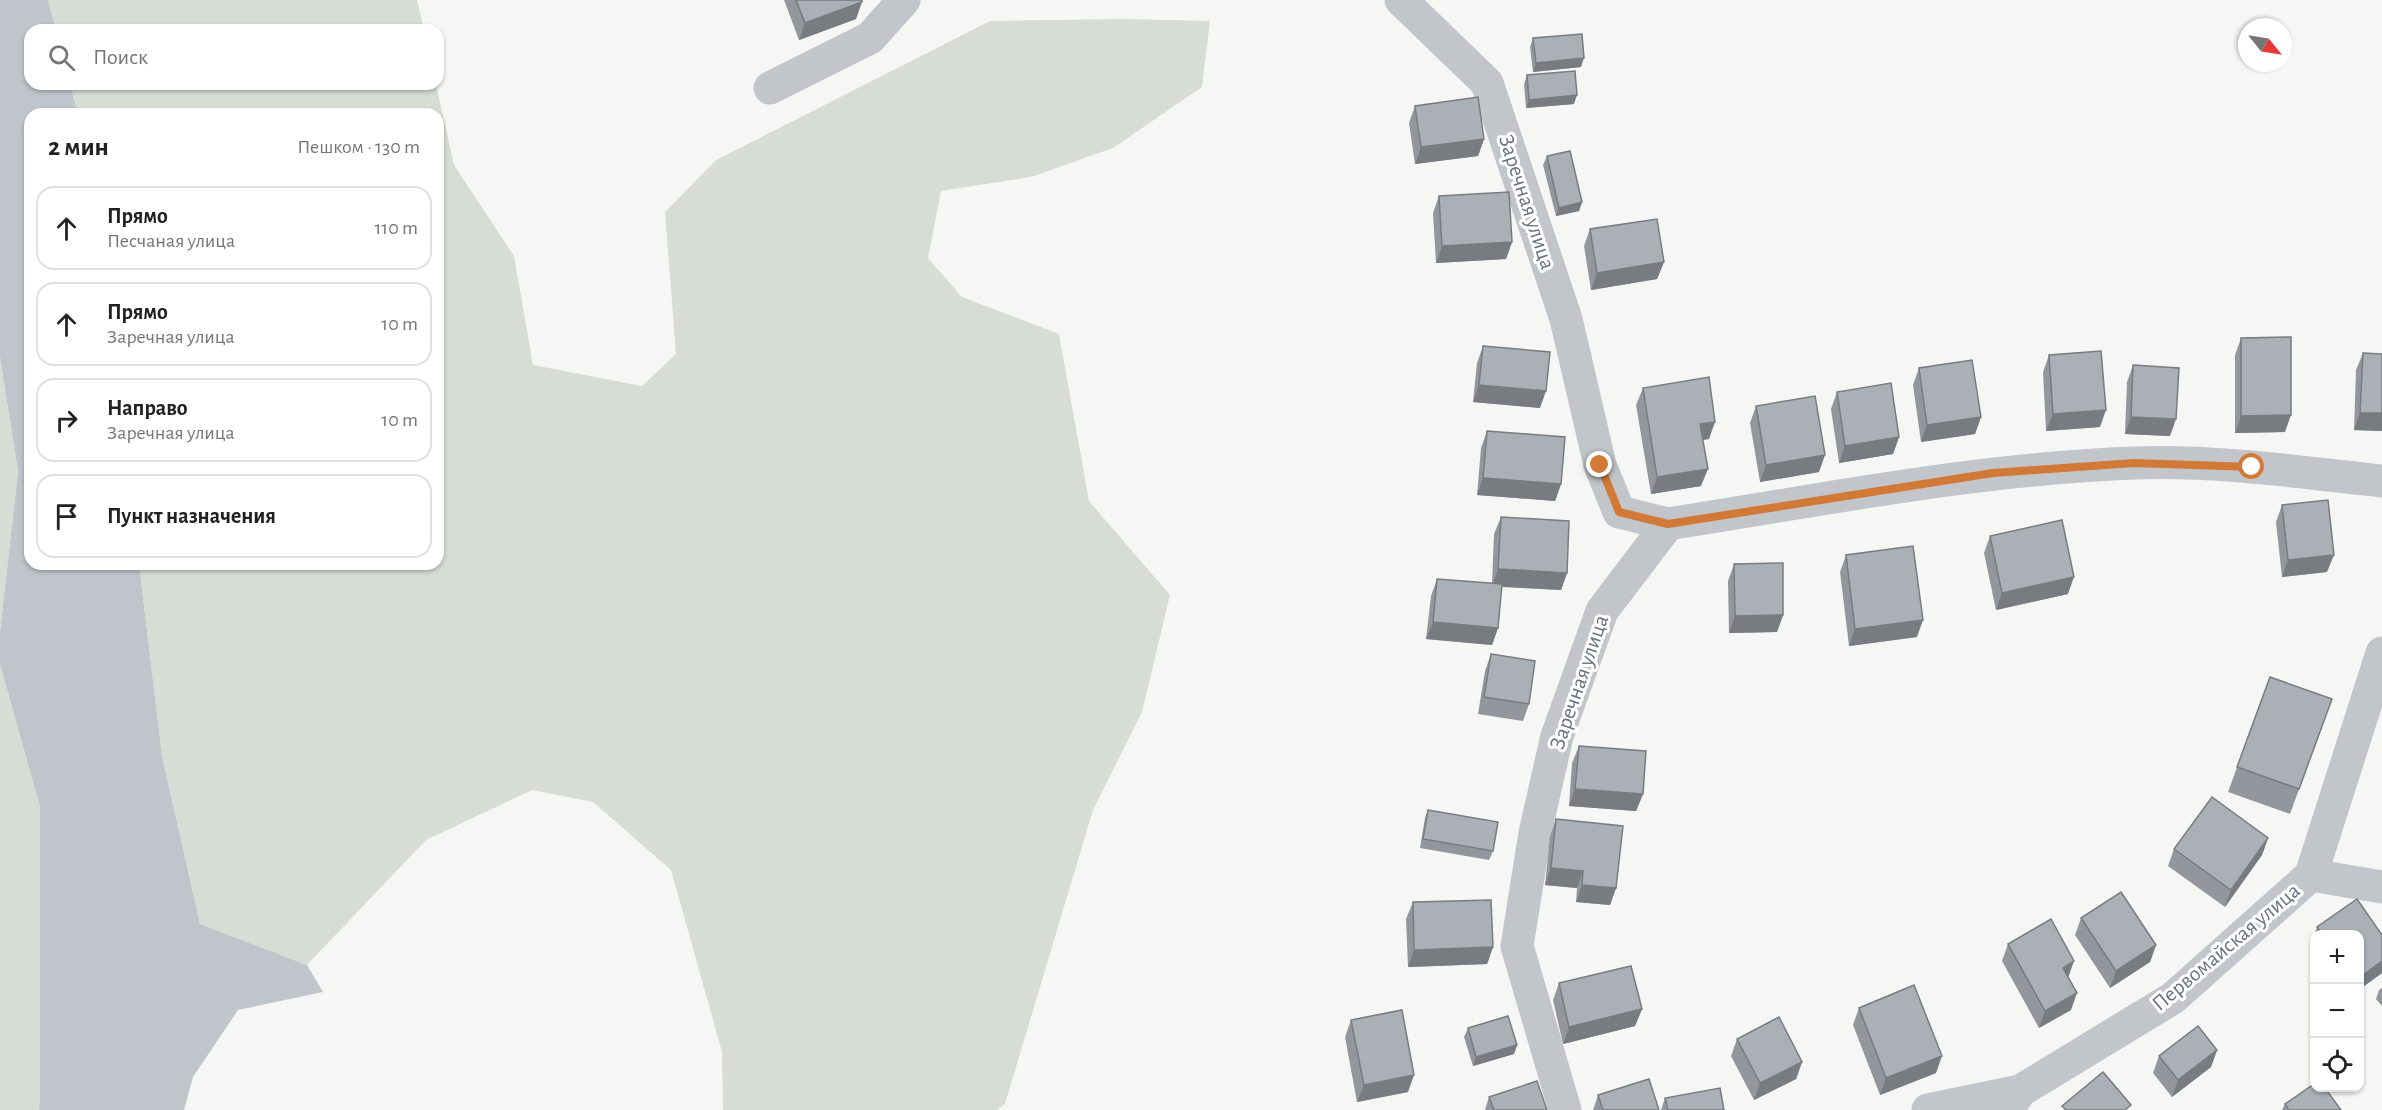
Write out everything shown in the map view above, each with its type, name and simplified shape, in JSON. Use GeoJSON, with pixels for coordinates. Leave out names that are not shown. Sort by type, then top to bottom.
{"type":"FeatureCollection","features":[{"type":"Feature","properties":{"kind":"street"},"geometry":{"type":"LineString","coordinates":[[770,88],[870,38],[904,0]]}},
{"type":"Feature","properties":{"kind":"street","name":"Заречная улица"},"geometry":{"type":"LineString","coordinates":[[1401,0],[1487,83],[1566,319],[1600,465],[1619,512],[1668,524],[1602,610],[1557,736],[1535,833],[1517,946],[1565,1110]]}},
{"type":"Feature","properties":{"kind":"street"},"geometry":{"type":"LineString","coordinates":[[1668,524],[1993,473],[2134,463],[2252,467],[2382,481]]}},
{"type":"Feature","properties":{"kind":"street","name":"Первомайская улица"},"geometry":{"type":"LineString","coordinates":[[1928,1110],[2014,1101],[2173,998],[2311,875],[2382,652]]}},
{"type":"Feature","properties":{"kind":"street"},"geometry":{"type":"LineString","coordinates":[[2311,875],[2382,887]]}},
{"type":"Feature","properties":{"kind":"shaded area"},"geometry":{"type":"Polygon","coordinates":[[[0,0],[48,0],[54,24],[24,24],[24,90],[72,90],[76,108],[24,108],[24,570],[140,570],[162,756],[200,924],[307,965],[323,992],[238,1010],[193,1077],[184,1110],[39,1110],[40,807],[0,664],[0,632],[18,471],[0,357],[0,0]]]}},
{"type":"Feature","properties":{"kind":"shaded area"},"geometry":{"type":"Polygon","coordinates":[[[48,0],[417,0],[423,24],[54,24],[48,0]]]}},
{"type":"Feature","properties":{"kind":"shaded area"},"geometry":{"type":"Polygon","coordinates":[[[1122,19],[1210,21],[1202,87],[1113,148],[1031,177],[941,191],[928,258],[962,297],[1059,334],[1089,501],[1170,595],[1142,712],[1093,810],[1005,1104],[997,1110],[723,1110],[722,1052],[671,870],[593,802],[532,790],[426,840],[307,965],[200,924],[162,756],[140,570],[444,570],[444,120],[454,165],[514,256],[533,365],[642,386],[676,354],[665,212],[716,160],[990,21],[1122,19]]]}},
{"type":"Feature","properties":{"kind":"shaded area"},"geometry":{"type":"Polygon","coordinates":[[[72,90],[437,90],[441,108],[76,108],[72,90]]]}},
{"type":"Feature","properties":{"kind":"shaded area"},"geometry":{"type":"Polygon","coordinates":[[[0,357],[18,471],[0,632],[0,357]]]}},
{"type":"Feature","properties":{"kind":"shaded area"},"geometry":{"type":"Polygon","coordinates":[[[0,664],[40,807],[39,1110],[0,1110],[0,664]]]}},
{"type":"Feature","properties":{"kind":"building"},"geometry":{"type":"Polygon","coordinates":[[[796,0],[862,0],[862,2],[805,23],[796,0]]]}},
{"type":"Feature","properties":{"kind":"building"},"geometry":{"type":"Polygon","coordinates":[[[1582,34],[1584,58],[1536,63],[1533,38],[1582,34]]]}},
{"type":"Feature","properties":{"kind":"building"},"geometry":{"type":"Polygon","coordinates":[[[1575,71],[1577,95],[1529,100],[1527,75],[1575,71]]]}},
{"type":"Feature","properties":{"kind":"building"},"geometry":{"type":"Polygon","coordinates":[[[1478,97],[1484,139],[1421,147],[1415,106],[1478,97]]]}},
{"type":"Feature","properties":{"kind":"building"},"geometry":{"type":"Polygon","coordinates":[[[1570,151],[1582,202],[1559,208],[1547,156],[1570,151]]]}},
{"type":"Feature","properties":{"kind":"building"},"geometry":{"type":"Polygon","coordinates":[[[1509,192],[1512,242],[1442,246],[1439,196],[1509,192]]]}},
{"type":"Feature","properties":{"kind":"building"},"geometry":{"type":"Polygon","coordinates":[[[1657,219],[1664,262],[1597,273],[1590,229],[1657,219]]]}},
{"type":"Feature","properties":{"kind":"building"},"geometry":{"type":"Polygon","coordinates":[[[2291,337],[2291,415],[2241,416],[2241,338],[2291,337]]]}},
{"type":"Feature","properties":{"kind":"building"},"geometry":{"type":"Polygon","coordinates":[[[1483,346],[1550,352],[1546,391],[1479,385],[1483,346]]]}},
{"type":"Feature","properties":{"kind":"building"},"geometry":{"type":"Polygon","coordinates":[[[2101,351],[2106,410],[2053,414],[2049,355],[2101,351]]]}},
{"type":"Feature","properties":{"kind":"building"},"geometry":{"type":"Polygon","coordinates":[[[2363,353],[2382,354],[2382,413],[2360,413],[2363,353]]]}},
{"type":"Feature","properties":{"kind":"building"},"geometry":{"type":"Polygon","coordinates":[[[1972,360],[1981,417],[1927,425],[1919,368],[1972,360]]]}},
{"type":"Feature","properties":{"kind":"building"},"geometry":{"type":"Polygon","coordinates":[[[2133,365],[2179,368],[2176,419],[2131,417],[2133,365]]]}},
{"type":"Feature","properties":{"kind":"building"},"geometry":{"type":"Polygon","coordinates":[[[1709,377],[1715,422],[1700,424],[1708,469],[1657,477],[1643,388],[1709,377]]]}},
{"type":"Feature","properties":{"kind":"building"},"geometry":{"type":"Polygon","coordinates":[[[1891,383],[1899,437],[1845,446],[1837,392],[1891,383]]]}},
{"type":"Feature","properties":{"kind":"building"},"geometry":{"type":"Polygon","coordinates":[[[1815,396],[1825,455],[1766,465],[1756,406],[1815,396]]]}},
{"type":"Feature","properties":{"kind":"building"},"geometry":{"type":"Polygon","coordinates":[[[1487,431],[1565,437],[1561,484],[1483,478],[1487,431]]]}},
{"type":"Feature","properties":{"kind":"building"},"geometry":{"type":"Polygon","coordinates":[[[2328,500],[2334,555],[2288,560],[2282,505],[2328,500]]]}},
{"type":"Feature","properties":{"kind":"building"},"geometry":{"type":"Polygon","coordinates":[[[1501,517],[1569,521],[1567,573],[1498,569],[1501,517]]]}},
{"type":"Feature","properties":{"kind":"building"},"geometry":{"type":"Polygon","coordinates":[[[2062,520],[2074,577],[2002,593],[1990,536],[2062,520]]]}},
{"type":"Feature","properties":{"kind":"building"},"geometry":{"type":"Polygon","coordinates":[[[1913,546],[1923,620],[1855,629],[1846,555],[1913,546]]]}},
{"type":"Feature","properties":{"kind":"building"},"geometry":{"type":"Polygon","coordinates":[[[1783,563],[1783,615],[1735,616],[1734,564],[1783,563]]]}},
{"type":"Feature","properties":{"kind":"building"},"geometry":{"type":"Polygon","coordinates":[[[1437,579],[1502,584],[1498,628],[1433,622],[1437,579]]]}},
{"type":"Feature","properties":{"kind":"building"},"geometry":{"type":"Polygon","coordinates":[[[1491,654],[1535,661],[1529,704],[1484,697],[1491,654]]]}},
{"type":"Feature","properties":{"kind":"building"},"geometry":{"type":"Polygon","coordinates":[[[2270,677],[2332,699],[2299,789],[2237,767],[2270,677]]]}},
{"type":"Feature","properties":{"kind":"building"},"geometry":{"type":"Polygon","coordinates":[[[1579,746],[1646,751],[1643,794],[1575,789],[1579,746]]]}},
{"type":"Feature","properties":{"kind":"building"},"geometry":{"type":"Polygon","coordinates":[[[2212,797],[2268,838],[2231,890],[2174,849],[2212,797]]]}},
{"type":"Feature","properties":{"kind":"building"},"geometry":{"type":"Polygon","coordinates":[[[1428,810],[1498,822],[1493,851],[1423,839],[1428,810]]]}},
{"type":"Feature","properties":{"kind":"building"},"geometry":{"type":"Polygon","coordinates":[[[1556,819],[1623,826],[1616,888],[1582,885],[1583,871],[1551,868],[1556,819]]]}},
{"type":"Feature","properties":{"kind":"building"},"geometry":{"type":"Polygon","coordinates":[[[2121,892],[2156,945],[2116,971],[2081,918],[2121,892]]]}},
{"type":"Feature","properties":{"kind":"building"},"geometry":{"type":"Polygon","coordinates":[[[2357,899],[2382,935],[2382,961],[2364,974],[2364,930],[2319,930],[2317,927],[2357,899]]]}},
{"type":"Feature","properties":{"kind":"building"},"geometry":{"type":"Polygon","coordinates":[[[1491,900],[1493,947],[1414,950],[1413,902],[1491,900]]]}},
{"type":"Feature","properties":{"kind":"building"},"geometry":{"type":"Polygon","coordinates":[[[2051,919],[2074,961],[2063,968],[2077,993],[2045,1011],[2008,944],[2051,919]]]}},
{"type":"Feature","properties":{"kind":"building"},"geometry":{"type":"Polygon","coordinates":[[[1631,966],[1642,1009],[1569,1027],[1559,983],[1631,966]]]}},
{"type":"Feature","properties":{"kind":"building"},"geometry":{"type":"Polygon","coordinates":[[[1914,985],[1942,1056],[1886,1078],[1859,1008],[1914,985]]]}},
{"type":"Feature","properties":{"kind":"building"},"geometry":{"type":"Polygon","coordinates":[[[1402,1010],[1414,1075],[1364,1085],[1351,1020],[1402,1010]]]}},
{"type":"Feature","properties":{"kind":"building"},"geometry":{"type":"Polygon","coordinates":[[[1508,1016],[1517,1045],[1476,1057],[1468,1028],[1508,1016]]]}},
{"type":"Feature","properties":{"kind":"building"},"geometry":{"type":"Polygon","coordinates":[[[1779,1017],[1802,1062],[1760,1083],[1737,1039],[1779,1017]]]}},
{"type":"Feature","properties":{"kind":"building"},"geometry":{"type":"Polygon","coordinates":[[[2198,1026],[2217,1050],[2178,1080],[2159,1056],[2198,1026]]]}},
{"type":"Feature","properties":{"kind":"building"},"geometry":{"type":"Polygon","coordinates":[[[2103,1072],[2131,1105],[2125,1110],[2066,1110],[2062,1106],[2103,1072]]]}},
{"type":"Feature","properties":{"kind":"building"},"geometry":{"type":"Polygon","coordinates":[[[1649,1079],[1659,1110],[1603,1110],[1598,1095],[1649,1079]]]}},
{"type":"Feature","properties":{"kind":"building"},"geometry":{"type":"Polygon","coordinates":[[[1537,1081],[1547,1110],[1494,1110],[1489,1097],[1537,1081]]]}},
{"type":"Feature","properties":{"kind":"building"},"geometry":{"type":"Polygon","coordinates":[[[2310,1087],[2310,1092],[2328,1092],[2341,1110],[2289,1110],[2285,1104],[2310,1087]]]}},
{"type":"Feature","properties":{"kind":"building"},"geometry":{"type":"Polygon","coordinates":[[[1720,1088],[1724,1110],[1668,1110],[1665,1098],[1720,1088]]]}},
{"type":"Feature","properties":{"kind":"route"},"geometry":{"type":"LineString","coordinates":[[1600,465],[1619,512],[1668,524],[1993,473],[2134,463],[2252,467]]}}]}
